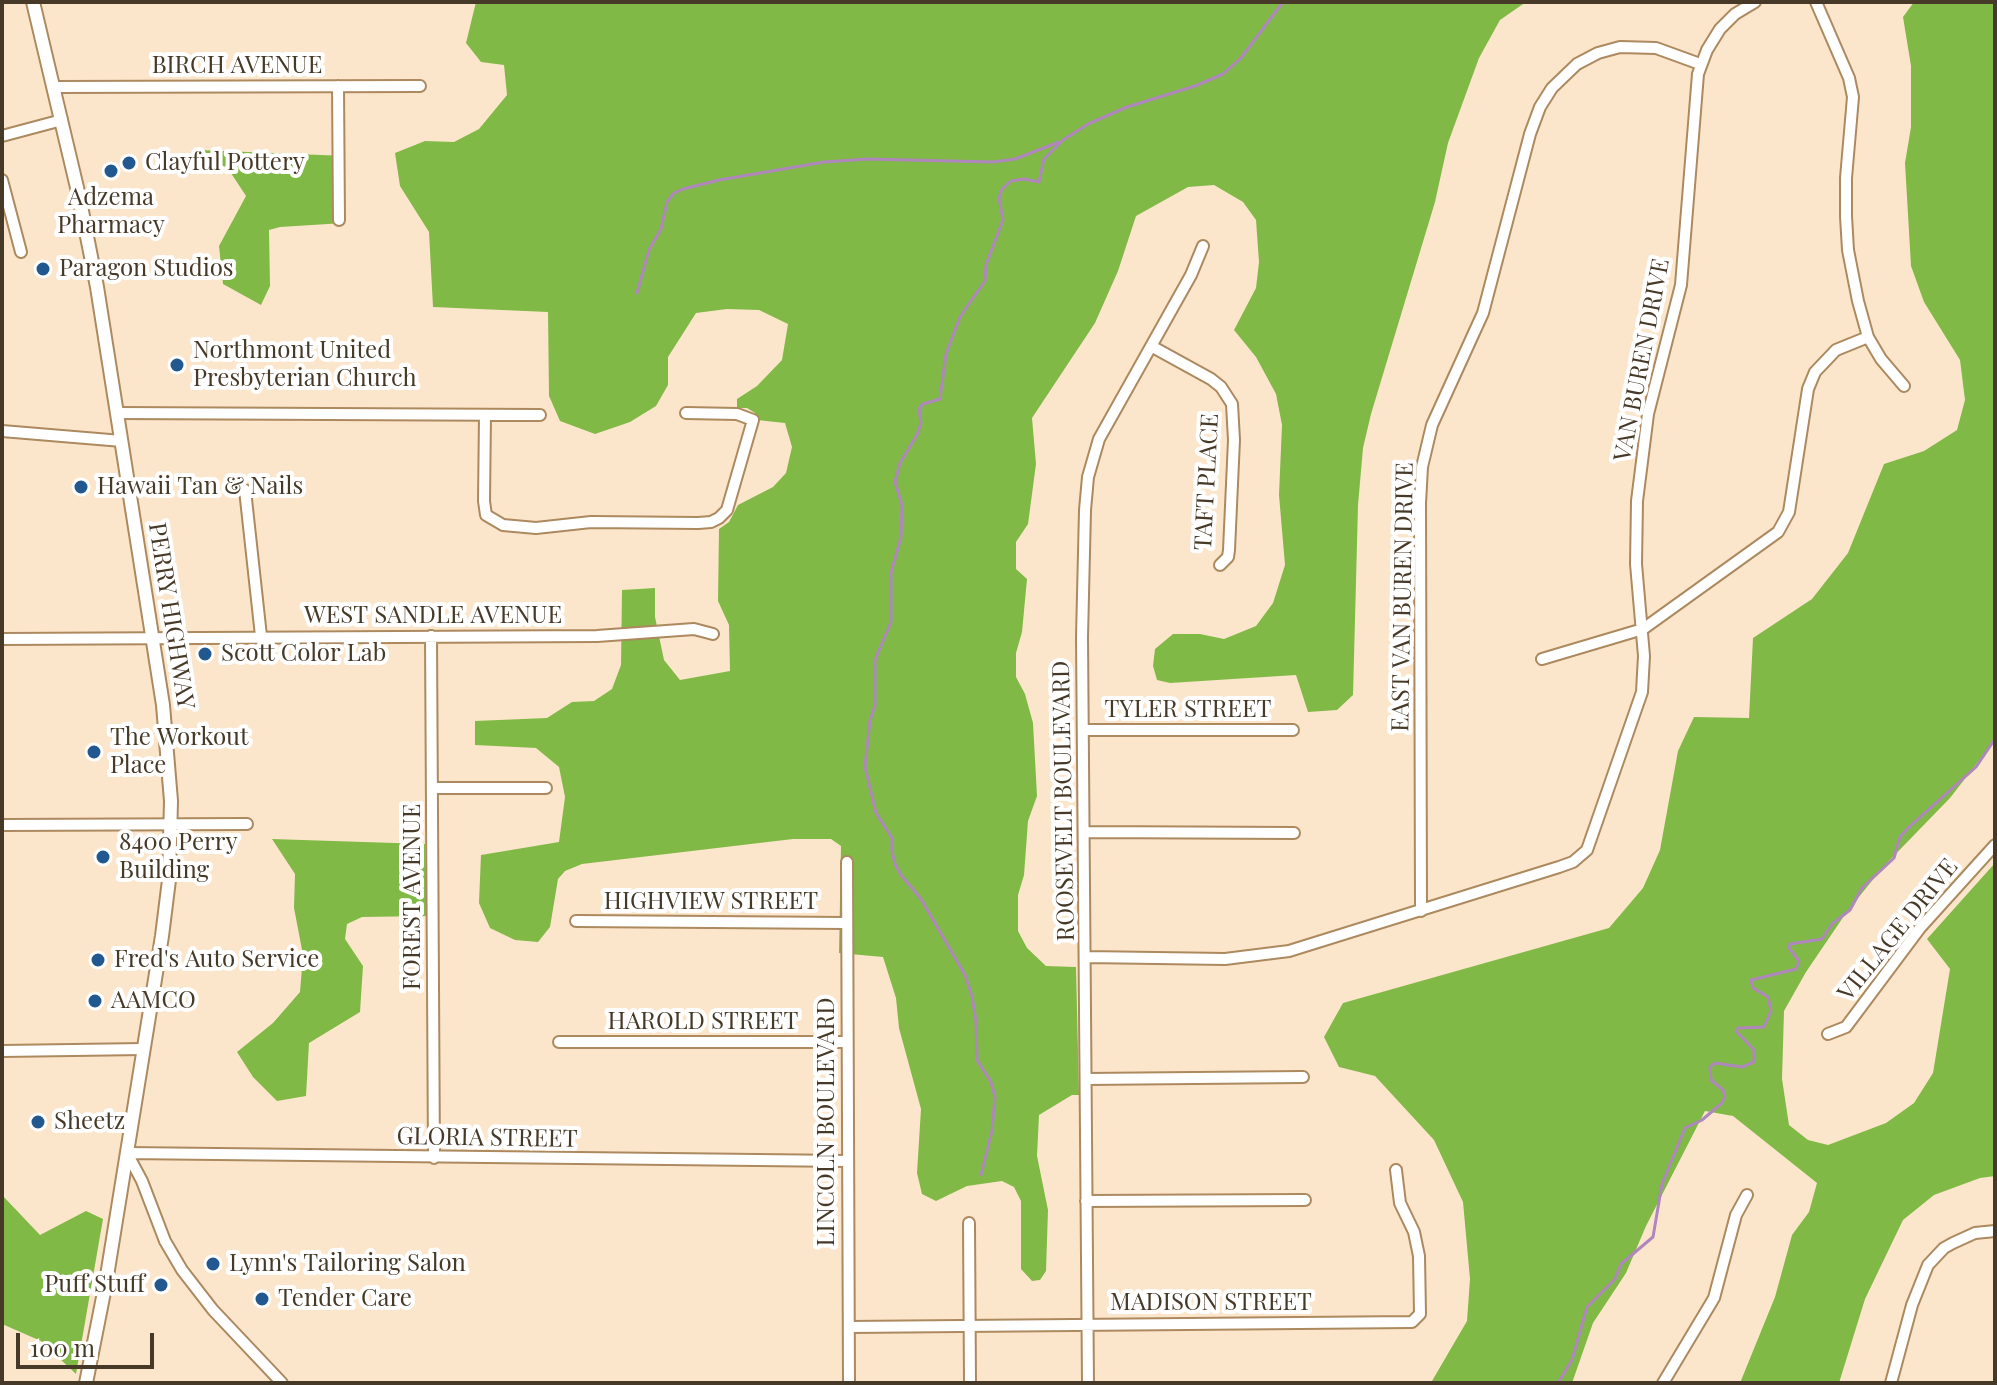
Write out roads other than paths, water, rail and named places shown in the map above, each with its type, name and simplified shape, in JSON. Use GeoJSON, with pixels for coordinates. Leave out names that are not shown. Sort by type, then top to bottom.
{"type":"FeatureCollection","features":[{"type":"Feature","properties":{"kind":"main road","name":"PERRY HIGHWAY"},"geometry":{"type":"LineString","coordinates":[[33,2],[90,246],[169,754],[171,825],[166,907],[106,1282],[86,1383]]}},
{"type":"Feature","properties":{"kind":"street","name":"VAN BUREN DRIVE"},"geometry":{"type":"LineString","coordinates":[[1086,957],[1225,959],[1305,947],[1573,862],[1587,850],[1642,692],[1643,629],[1635,550],[1640,470],[1651,400],[1681,285],[1700,64],[1720,29],[1735,14],[1755,2]]}},
{"type":"Feature","properties":{"kind":"street"},"geometry":{"type":"LineString","coordinates":[[1816,2],[1849,78],[1853,97],[1846,178],[1846,225],[1858,301],[1868,337],[1881,359],[1904,386]]}},
{"type":"Feature","properties":{"kind":"street","name":"EAST VAN BUREN DRIVE"},"geometry":{"type":"LineString","coordinates":[[1421,911],[1420,503],[1422,467],[1432,425],[1483,313],[1533,126],[1552,88],[1577,64],[1598,53],[1620,47],[1656,48],[1700,64]]}},
{"type":"Feature","properties":{"kind":"street"},"geometry":{"type":"LineString","coordinates":[[338,86],[339,220]]}},
{"type":"Feature","properties":{"kind":"street","name":"BIRCH AVENUE"},"geometry":{"type":"LineString","coordinates":[[54,87],[420,86]]}},
{"type":"Feature","properties":{"kind":"street"},"geometry":{"type":"LineString","coordinates":[[2,136],[62,120]]}},
{"type":"Feature","properties":{"kind":"street"},"geometry":{"type":"LineString","coordinates":[[2,180],[21,252]]}},
{"type":"Feature","properties":{"kind":"street","name":"ROOSEVELT BOULEVARD"},"geometry":{"type":"LineString","coordinates":[[1088,1383],[1083,730],[1084,526],[1088,477],[1099,439],[1191,275],[1203,246]]}},
{"type":"Feature","properties":{"kind":"street"},"geometry":{"type":"LineString","coordinates":[[1542,659],[1643,629],[1757,548],[1784,525],[1792,501],[1811,381],[1828,356],[1868,337]]}},
{"type":"Feature","properties":{"kind":"street","name":"TAFT PLACE"},"geometry":{"type":"LineString","coordinates":[[1151,346],[1211,379],[1221,387],[1232,404],[1234,440],[1229,550],[1228,557],[1220,565]]}},
{"type":"Feature","properties":{"kind":"street"},"geometry":{"type":"LineString","coordinates":[[117,413],[540,415]]}},
{"type":"Feature","properties":{"kind":"street"},"geometry":{"type":"LineString","coordinates":[[485,415],[486,515],[503,525],[536,528],[591,522],[711,522],[727,510],[753,420],[737,414],[686,413]]}},
{"type":"Feature","properties":{"kind":"street"},"geometry":{"type":"LineString","coordinates":[[2,431],[122,441]]}},
{"type":"Feature","properties":{"kind":"street"},"geometry":{"type":"LineString","coordinates":[[245,490],[261,636]]}},
{"type":"Feature","properties":{"kind":"street","name":"WEST SANDLE AVENUE"},"geometry":{"type":"LineString","coordinates":[[2,639],[597,636],[694,629],[713,634]]}},
{"type":"Feature","properties":{"kind":"street","name":"FOREST AVENUE"},"geometry":{"type":"LineString","coordinates":[[431,636],[434,1158]]}},
{"type":"Feature","properties":{"kind":"street","name":"TYLER STREET"},"geometry":{"type":"LineString","coordinates":[[1083,730],[1293,730]]}},
{"type":"Feature","properties":{"kind":"street"},"geometry":{"type":"LineString","coordinates":[[432,788],[546,788]]}},
{"type":"Feature","properties":{"kind":"street"},"geometry":{"type":"LineString","coordinates":[[2,825],[247,824]]}},
{"type":"Feature","properties":{"kind":"street"},"geometry":{"type":"LineString","coordinates":[[1084,832],[1294,833]]}},
{"type":"Feature","properties":{"kind":"street","name":"VILLAGE DRIVE"},"geometry":{"type":"LineString","coordinates":[[1828,1034],[1846,1027],[1920,928],[1995,845]]}},
{"type":"Feature","properties":{"kind":"street","name":"LINCOLN BOULEVARD"},"geometry":{"type":"LineString","coordinates":[[847,862],[849,1383]]}},
{"type":"Feature","properties":{"kind":"street","name":"HIGHVIEW STREET"},"geometry":{"type":"LineString","coordinates":[[576,921],[846,923]]}},
{"type":"Feature","properties":{"kind":"street","name":"HAROLD STREET"},"geometry":{"type":"LineString","coordinates":[[559,1042],[847,1042]]}},
{"type":"Feature","properties":{"kind":"street"},"geometry":{"type":"LineString","coordinates":[[2,1051],[144,1049]]}},
{"type":"Feature","properties":{"kind":"street"},"geometry":{"type":"LineString","coordinates":[[1086,1079],[1303,1077]]}},
{"type":"Feature","properties":{"kind":"street"},"geometry":{"type":"LineString","coordinates":[[127,1153],[142,1181],[165,1241],[182,1270],[213,1310],[282,1383]]}},
{"type":"Feature","properties":{"kind":"street","name":"GLORIA STREET"},"geometry":{"type":"LineString","coordinates":[[127,1153],[847,1161]]}},
{"type":"Feature","properties":{"kind":"street","name":"MADISON STREET"},"geometry":{"type":"LineString","coordinates":[[849,1327],[1412,1322],[1420,1314],[1419,1256],[1414,1232],[1400,1203],[1396,1170]]}},
{"type":"Feature","properties":{"kind":"street"},"geometry":{"type":"LineString","coordinates":[[1663,1383],[1714,1298],[1736,1215],[1747,1195]]}},
{"type":"Feature","properties":{"kind":"street"},"geometry":{"type":"LineString","coordinates":[[1086,1201],[1305,1200]]}},
{"type":"Feature","properties":{"kind":"street"},"geometry":{"type":"LineString","coordinates":[[969,1223],[970,1383]]}},
{"type":"Feature","properties":{"kind":"street"},"geometry":{"type":"LineString","coordinates":[[1891,1383],[1912,1305],[1928,1265],[1953,1243],[1975,1233],[1995,1231]]}},
{"type":"Feature","properties":{"kind":"waterway"},"geometry":{"type":"LineString","coordinates":[[981,1175],[992,1131],[995,1097],[991,1082],[977,1060],[972,996],[965,975],[921,899],[895,864],[892,838],[876,813],[865,767],[870,720],[875,706],[875,660],[891,622],[891,573],[901,537],[902,505],[895,482],[900,463],[921,423],[919,409],[923,404],[940,399],[946,354],[960,317],[985,281],[986,265],[1003,220],[999,198],[1002,189],[1011,181],[1024,179],[1039,182],[1044,159],[1063,140],[1088,124],[1223,74],[1241,58],[1283,2]]}},
{"type":"Feature","properties":{"kind":"waterway"},"geometry":{"type":"LineString","coordinates":[[637,293],[649,250],[661,229],[667,202],[674,193],[683,189],[824,162],[867,159],[993,162],[1015,159],[1059,142]]}},
{"type":"Feature","properties":{"kind":"waterway"},"geometry":{"type":"LineString","coordinates":[[1558,1383],[1572,1360],[1587,1307],[1615,1279],[1621,1264],[1653,1237],[1662,1184],[1685,1128],[1702,1120],[1722,1103],[1725,1096],[1723,1090],[1711,1080],[1710,1067],[1715,1063],[1742,1067],[1754,1062],[1754,1050],[1736,1031],[1738,1028],[1764,1027],[1771,1011],[1768,997],[1753,988],[1751,980],[1796,969],[1799,961],[1789,948],[1790,944],[1822,939],[1832,924],[1850,910],[1862,888],[1894,858],[1900,837],[1976,767],[1995,739]]}},
{"type":"Feature","properties":{"kind":"place","name":"Clayful Pottery"},"geometry":{"type":"Point","coordinates":[129,163]}},
{"type":"Feature","properties":{"kind":"place","name":"Adzema Pharmacy"},"geometry":{"type":"Point","coordinates":[111,171]}},
{"type":"Feature","properties":{"kind":"place","name":"Paragon Studios"},"geometry":{"type":"Point","coordinates":[43,269]}},
{"type":"Feature","properties":{"kind":"place","name":"Northmont United Presbyterian Church"},"geometry":{"type":"Point","coordinates":[177,365]}},
{"type":"Feature","properties":{"kind":"place","name":"Hawaii Tan & Nails"},"geometry":{"type":"Point","coordinates":[81,487]}},
{"type":"Feature","properties":{"kind":"place","name":"Scott Color Lab"},"geometry":{"type":"Point","coordinates":[205,654]}},
{"type":"Feature","properties":{"kind":"place","name":"The Workout Place"},"geometry":{"type":"Point","coordinates":[94,752]}},
{"type":"Feature","properties":{"kind":"place","name":"8400 Perry Building"},"geometry":{"type":"Point","coordinates":[103,857]}},
{"type":"Feature","properties":{"kind":"place","name":"Fred's Auto Service"},"geometry":{"type":"Point","coordinates":[98,960]}},
{"type":"Feature","properties":{"kind":"place","name":"AAMCO"},"geometry":{"type":"Point","coordinates":[95,1001]}},
{"type":"Feature","properties":{"kind":"place","name":"Sheetz"},"geometry":{"type":"Point","coordinates":[38,1122]}},
{"type":"Feature","properties":{"kind":"place","name":"Lynn's Tailoring Salon"},"geometry":{"type":"Point","coordinates":[213,1264]}},
{"type":"Feature","properties":{"kind":"place","name":"Puff Stuff"},"geometry":{"type":"Point","coordinates":[161,1285]}},
{"type":"Feature","properties":{"kind":"place","name":"Tender Care"},"geometry":{"type":"Point","coordinates":[262,1299]}}]}
